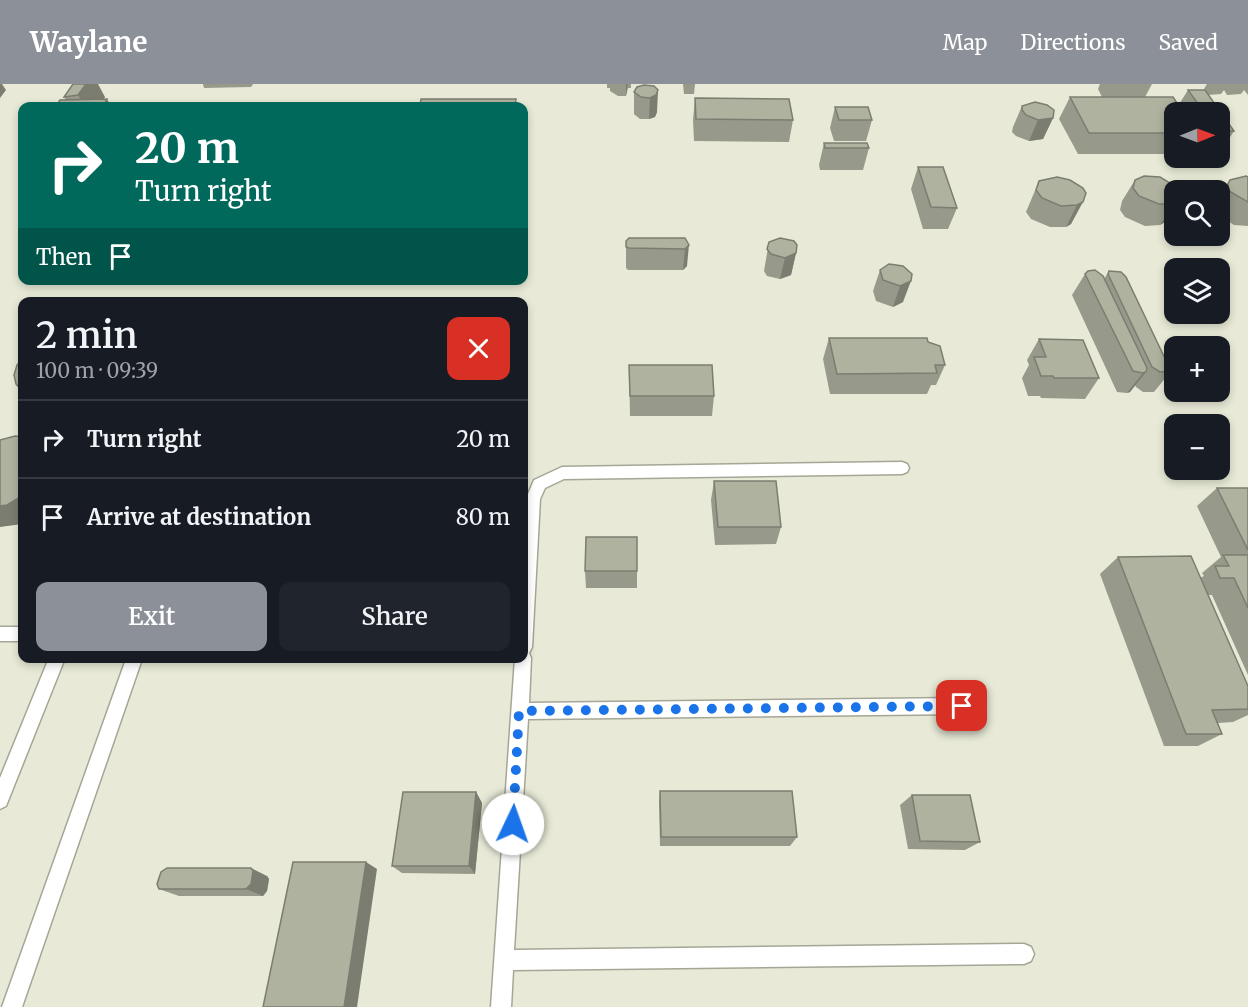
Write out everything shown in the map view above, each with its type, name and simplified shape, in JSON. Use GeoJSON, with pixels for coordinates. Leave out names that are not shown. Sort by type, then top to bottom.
{"type":"FeatureCollection","features":[{"type":"Feature","properties":{"kind":"lane"},"geometry":{"type":"LineString","coordinates":[[528,581],[533,499],[539,484],[562,473],[902,468]]}},
{"type":"Feature","properties":{"kind":"lane"},"geometry":{"type":"LineString","coordinates":[[0,634],[18,634]]}},
{"type":"Feature","properties":{"kind":"lane"},"geometry":{"type":"LineString","coordinates":[[0,800],[55,663]]}},
{"type":"Feature","properties":{"kind":"lane"},"geometry":{"type":"LineString","coordinates":[[12,1007],[133,663]]}},
{"type":"Feature","properties":{"kind":"lane"},"geometry":{"type":"LineString","coordinates":[[501,1007],[523,663]]}},
{"type":"Feature","properties":{"kind":"lane"},"geometry":{"type":"LineString","coordinates":[[519,711],[962,706]]}},
{"type":"Feature","properties":{"kind":"lane"},"geometry":{"type":"LineString","coordinates":[[504,960],[1024,954]]}},
{"type":"Feature","properties":{"kind":"building"},"geometry":{"type":"Polygon","coordinates":[[[73,84],[86,84],[78,95],[64,97],[73,84]]]}},
{"type":"Feature","properties":{"kind":"building"},"geometry":{"type":"Polygon","coordinates":[[[654,86],[658,90],[656,95],[650,98],[641,97],[634,92],[637,87],[654,86]]]}},
{"type":"Feature","properties":{"kind":"building"},"geometry":{"type":"Polygon","coordinates":[[[1188,90],[1205,90],[1213,102],[1197,102],[1188,90]]]}},
{"type":"Feature","properties":{"kind":"building"},"geometry":{"type":"Polygon","coordinates":[[[1070,97],[1173,97],[1176,102],[1164,102],[1164,133],[1089,133],[1070,97]]]}},
{"type":"Feature","properties":{"kind":"building"},"geometry":{"type":"Polygon","coordinates":[[[695,98],[789,99],[793,120],[696,119],[695,98]]]}},
{"type":"Feature","properties":{"kind":"building"},"geometry":{"type":"Polygon","coordinates":[[[107,99],[105,102],[59,102],[60,100],[107,99]]]}},
{"type":"Feature","properties":{"kind":"building"},"geometry":{"type":"Polygon","coordinates":[[[421,99],[516,99],[516,102],[421,102],[421,99]]]}},
{"type":"Feature","properties":{"kind":"building"},"geometry":{"type":"Polygon","coordinates":[[[1035,102],[1047,105],[1054,110],[1053,118],[1038,120],[1026,115],[1022,106],[1035,102]]]}},
{"type":"Feature","properties":{"kind":"building"},"geometry":{"type":"Polygon","coordinates":[[[835,107],[868,107],[872,120],[839,120],[835,107]]]}},
{"type":"Feature","properties":{"kind":"building"},"geometry":{"type":"Polygon","coordinates":[[[824,143],[867,143],[869,148],[825,148],[824,143]]]}},
{"type":"Feature","properties":{"kind":"building"},"geometry":{"type":"Polygon","coordinates":[[[918,167],[943,167],[957,208],[931,207],[918,167]]]}},
{"type":"Feature","properties":{"kind":"building"},"geometry":{"type":"Polygon","coordinates":[[[1144,176],[1160,177],[1165,180],[1164,204],[1139,196],[1133,188],[1135,180],[1144,176]]]}},
{"type":"Feature","properties":{"kind":"building"},"geometry":{"type":"Polygon","coordinates":[[[1057,177],[1070,180],[1083,188],[1086,193],[1083,202],[1077,205],[1061,206],[1042,198],[1036,190],[1039,181],[1057,177]]]}},
{"type":"Feature","properties":{"kind":"building"},"geometry":{"type":"Polygon","coordinates":[[[1248,177],[1248,202],[1230,192],[1230,180],[1248,177]]]}},
{"type":"Feature","properties":{"kind":"building"},"geometry":{"type":"Polygon","coordinates":[[[629,238],[685,238],[689,245],[685,249],[629,248],[626,247],[626,241],[629,238]]]}},
{"type":"Feature","properties":{"kind":"building"},"geometry":{"type":"Polygon","coordinates":[[[780,238],[794,241],[797,245],[796,253],[785,258],[771,254],[767,249],[769,242],[780,238]]]}},
{"type":"Feature","properties":{"kind":"building"},"geometry":{"type":"Polygon","coordinates":[[[889,264],[903,266],[912,274],[911,281],[900,286],[883,280],[880,270],[889,264]]]}},
{"type":"Feature","properties":{"kind":"building"},"geometry":{"type":"Polygon","coordinates":[[[1095,270],[1103,276],[1147,368],[1146,372],[1133,371],[1085,274],[1095,270]]]}},
{"type":"Feature","properties":{"kind":"building"},"geometry":{"type":"Polygon","coordinates":[[[1109,271],[1121,272],[1126,277],[1164,356],[1164,372],[1152,367],[1108,274],[1109,271]]]}},
{"type":"Feature","properties":{"kind":"building"},"geometry":{"type":"Polygon","coordinates":[[[829,338],[927,338],[928,342],[940,346],[945,365],[935,365],[937,373],[837,374],[829,338]]]}},
{"type":"Feature","properties":{"kind":"building"},"geometry":{"type":"Polygon","coordinates":[[[1039,339],[1083,340],[1099,378],[1041,376],[1034,357],[1046,357],[1039,339]]]}},
{"type":"Feature","properties":{"kind":"building"},"geometry":{"type":"Polygon","coordinates":[[[18,364],[18,386],[14,375],[18,364]]]}},
{"type":"Feature","properties":{"kind":"building"},"geometry":{"type":"Polygon","coordinates":[[[629,365],[712,365],[714,396],[630,396],[629,365]]]}},
{"type":"Feature","properties":{"kind":"building"},"geometry":{"type":"Polygon","coordinates":[[[18,436],[18,498],[7,505],[0,506],[0,440],[18,436]]]}},
{"type":"Feature","properties":{"kind":"building"},"geometry":{"type":"Polygon","coordinates":[[[714,481],[776,481],[781,527],[718,527],[714,481]]]}},
{"type":"Feature","properties":{"kind":"building"},"geometry":{"type":"Polygon","coordinates":[[[1217,488],[1248,488],[1248,550],[1217,488]]]}},
{"type":"Feature","properties":{"kind":"building"},"geometry":{"type":"Polygon","coordinates":[[[586,537],[637,537],[637,571],[585,571],[586,537]]]}},
{"type":"Feature","properties":{"kind":"building"},"geometry":{"type":"Polygon","coordinates":[[[1223,555],[1248,555],[1248,608],[1234,578],[1220,578],[1215,566],[1229,566],[1223,555]]]}},
{"type":"Feature","properties":{"kind":"building"},"geometry":{"type":"Polygon","coordinates":[[[1191,556],[1248,686],[1248,709],[1212,710],[1222,734],[1186,734],[1118,557],[1191,556]]]}},
{"type":"Feature","properties":{"kind":"building"},"geometry":{"type":"Polygon","coordinates":[[[660,791],[792,791],[797,837],[661,837],[660,791]]]}},
{"type":"Feature","properties":{"kind":"building"},"geometry":{"type":"Polygon","coordinates":[[[403,792],[476,792],[469,866],[392,866],[403,792]]]}},
{"type":"Feature","properties":{"kind":"building"},"geometry":{"type":"Polygon","coordinates":[[[912,795],[970,795],[980,842],[920,841],[912,795]]]}},
{"type":"Feature","properties":{"kind":"building"},"geometry":{"type":"Polygon","coordinates":[[[293,862],[366,862],[344,1007],[263,1007],[293,862]]]}},
{"type":"Feature","properties":{"kind":"building"},"geometry":{"type":"Polygon","coordinates":[[[167,868],[251,868],[253,871],[251,884],[246,889],[159,889],[157,884],[161,872],[167,868]]]}},
{"type":"Feature","properties":{"kind":"route"},"geometry":{"type":"LineString","coordinates":[[513,824],[519,711],[962,706]]}}]}
